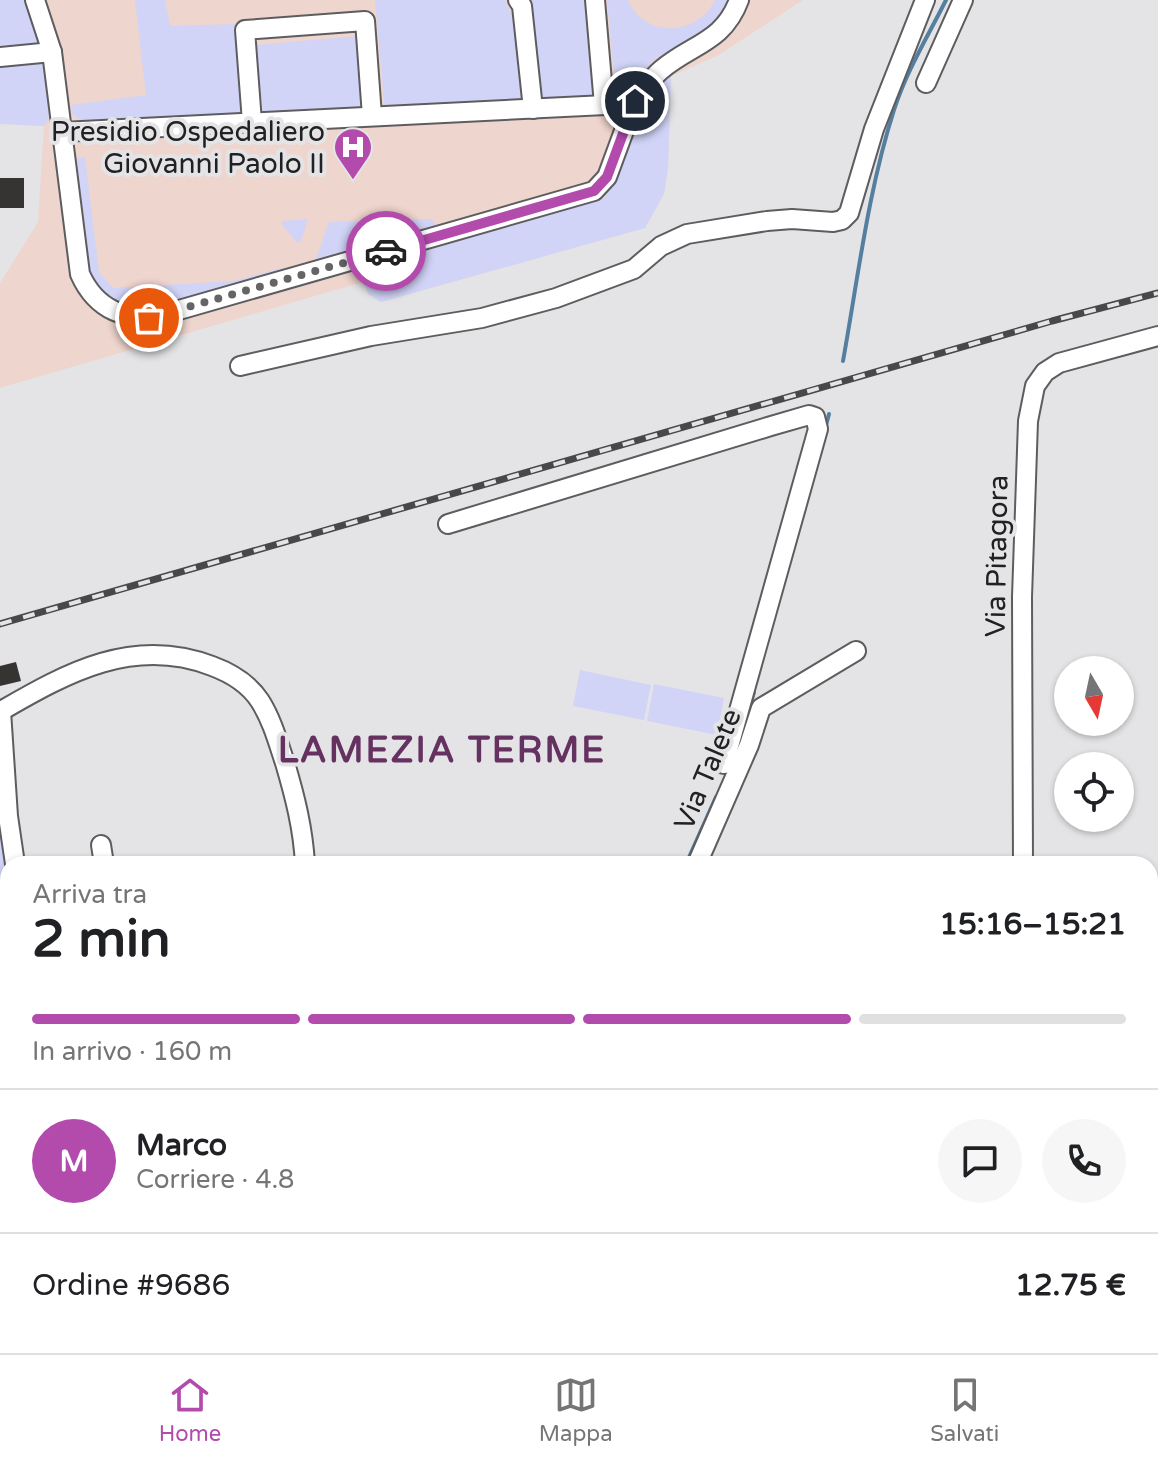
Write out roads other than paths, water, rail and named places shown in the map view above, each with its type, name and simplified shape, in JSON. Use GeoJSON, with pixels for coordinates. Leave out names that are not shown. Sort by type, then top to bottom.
{"type":"FeatureCollection","features":[{"type":"Feature","properties":{"kind":"street"},"geometry":{"type":"LineString","coordinates":[[35,0],[53,39],[80,274],[87,289],[107,308],[120,315],[149,318],[594,191],[607,177],[635,101],[646,84],[664,67],[714,37],[726,25],[739,0]]}},
{"type":"Feature","properties":{"kind":"street"},"geometry":{"type":"LineString","coordinates":[[518,0],[522,6],[533,109]]}},
{"type":"Feature","properties":{"kind":"street"},"geometry":{"type":"LineString","coordinates":[[595,0],[604,105]]}},
{"type":"Feature","properties":{"kind":"street"},"geometry":{"type":"LineString","coordinates":[[240,366],[371,336],[482,318],[556,298],[634,269],[661,246],[687,234],[767,221],[842,220],[849,213],[879,116],[925,0]]}},
{"type":"Feature","properties":{"kind":"street"},"geometry":{"type":"LineString","coordinates":[[926,83],[963,0]]}},
{"type":"Feature","properties":{"kind":"street"},"geometry":{"type":"LineString","coordinates":[[252,122],[245,30],[365,21],[372,116]]}},
{"type":"Feature","properties":{"kind":"street"},"geometry":{"type":"LineString","coordinates":[[0,57],[53,39]]}},
{"type":"Feature","properties":{"kind":"street"},"geometry":{"type":"LineString","coordinates":[[62,132],[626,104],[635,101]]}},
{"type":"Feature","properties":{"kind":"street","name":"Via Pitagora"},"geometry":{"type":"LineString","coordinates":[[1023,856],[1022,597],[1028,421],[1035,386],[1045,372],[1059,363],[1158,336]]}},
{"type":"Feature","properties":{"kind":"street"},"geometry":{"type":"LineString","coordinates":[[448,524],[771,426],[809,415],[815,417],[818,429],[724,764]]}},
{"type":"Feature","properties":{"kind":"street","name":"Via Talete"},"geometry":{"type":"LineString","coordinates":[[700,856],[749,745],[761,708],[856,651]]}},
{"type":"Feature","properties":{"kind":"street"},"geometry":{"type":"LineString","coordinates":[[14,856],[1,711],[85,667],[118,658],[158,653],[193,659],[224,670],[246,684],[260,700],[275,730],[300,814],[304,856]]}},
{"type":"Feature","properties":{"kind":"street"},"geometry":{"type":"LineString","coordinates":[[741,703],[761,708]]}},
{"type":"Feature","properties":{"kind":"waterway"},"geometry":{"type":"LineString","coordinates":[[843,361],[870,203],[885,141],[905,82],[946,0]]}},
{"type":"Feature","properties":{"kind":"waterway"},"geometry":{"type":"LineString","coordinates":[[825,429],[829,414]]}},
{"type":"Feature","properties":{"kind":"waterway"},"geometry":{"type":"LineString","coordinates":[[738,749],[754,692]]}},
{"type":"Feature","properties":{"kind":"waterway"},"geometry":{"type":"LineString","coordinates":[[690,856],[716,797]]}},
{"type":"Feature","properties":{"kind":"railway"},"geometry":{"type":"LineString","coordinates":[[0,624],[1158,293]]}},
{"type":"Feature","properties":{"kind":"place","name":"Presidio Ospedaliero Giovanni Paolo II"},"geometry":{"type":"Point","coordinates":[353,181]}},
{"type":"Feature","properties":{"kind":"district","name":"LAMEZIA TERME"},"geometry":{"type":"Point","coordinates":[442,749]}}]}
